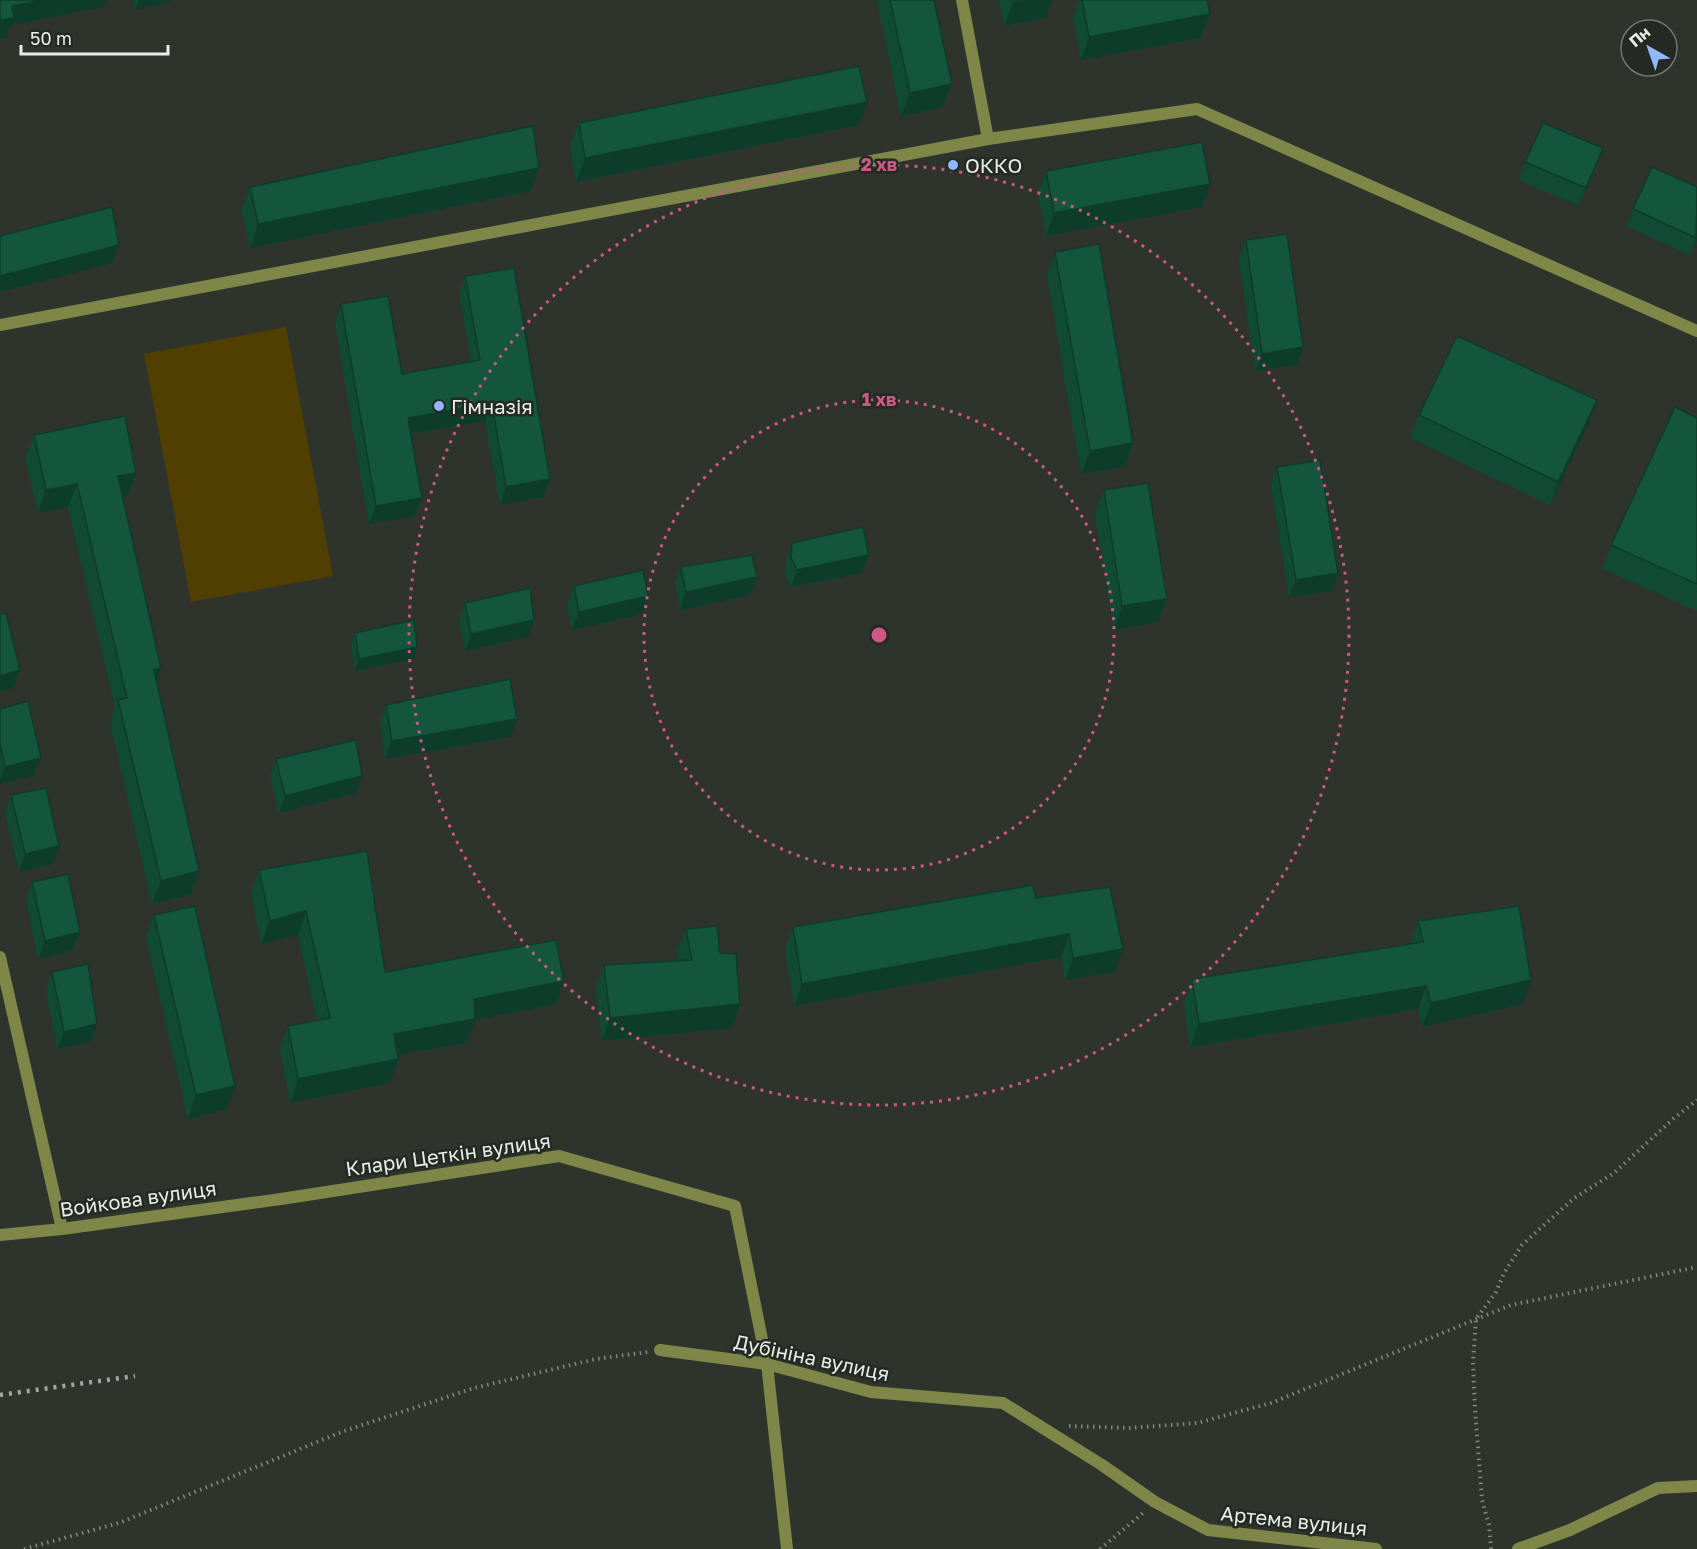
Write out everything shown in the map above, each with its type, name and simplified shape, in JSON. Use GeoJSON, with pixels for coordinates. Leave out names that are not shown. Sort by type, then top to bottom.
{"type":"FeatureCollection","features":[{"type":"Feature","properties":{"kind":"street"},"geometry":{"type":"LineString","coordinates":[[962,0],[988,139]]}},
{"type":"Feature","properties":{"kind":"street"},"geometry":{"type":"LineString","coordinates":[[0,325],[988,139],[1197,109],[1697,331]]}},
{"type":"Feature","properties":{"kind":"street"},"geometry":{"type":"LineString","coordinates":[[0,957],[62,1229]]}},
{"type":"Feature","properties":{"kind":"street","name":"Клари Цеткін вулиця"},"geometry":{"type":"LineString","coordinates":[[281,1198],[559,1156],[735,1206],[767,1364],[787,1549]]}},
{"type":"Feature","properties":{"kind":"street","name":"Войкова вулиця"},"geometry":{"type":"LineString","coordinates":[[0,1235],[62,1229],[281,1198]]}},
{"type":"Feature","properties":{"kind":"street","name":"Дубініна вулиця"},"geometry":{"type":"LineString","coordinates":[[660,1350],[767,1364],[871,1392],[1004,1403],[1102,1465],[1155,1502],[1208,1530]]}},
{"type":"Feature","properties":{"kind":"street"},"geometry":{"type":"LineString","coordinates":[[1518,1549],[1570,1530],[1658,1488],[1697,1486]]}},
{"type":"Feature","properties":{"kind":"street","name":"Артема вулиця"},"geometry":{"type":"LineString","coordinates":[[1208,1530],[1376,1549]]}},
{"type":"Feature","properties":{"kind":"path"},"geometry":{"type":"LineString","coordinates":[[1491,1549],[1489,1526],[1482,1500],[1475,1409],[1473,1362],[1476,1319],[1496,1292],[1504,1273],[1522,1245],[1574,1199],[1630,1160],[1673,1119],[1697,1100]]}},
{"type":"Feature","properties":{"kind":"path"},"geometry":{"type":"LineString","coordinates":[[1039,1425],[1129,1428],[1197,1423],[1271,1403],[1510,1305],[1697,1267]]}},
{"type":"Feature","properties":{"kind":"path"},"geometry":{"type":"LineString","coordinates":[[24,1549],[119,1522],[344,1431],[474,1388],[596,1359],[660,1350]]}},
{"type":"Feature","properties":{"kind":"path"},"geometry":{"type":"LineString","coordinates":[[1100,1549],[1155,1502]]}},
{"type":"Feature","properties":{"kind":"shaded area"},"geometry":{"type":"Polygon","coordinates":[[[286,327],[333,576],[191,602],[144,354],[286,327]]]}},
{"type":"Feature","properties":{"kind":"building"},"geometry":{"type":"Polygon","coordinates":[[[0,0],[43,0],[12,6],[14,18],[0,20],[0,0]]]}},
{"type":"Feature","properties":{"kind":"building"},"geometry":{"type":"Polygon","coordinates":[[[890,0],[934,0],[952,84],[910,93],[890,0]]]}},
{"type":"Feature","properties":{"kind":"building"},"geometry":{"type":"Polygon","coordinates":[[[1012,0],[1028,0],[1013,3],[1012,0]]]}},
{"type":"Feature","properties":{"kind":"building"},"geometry":{"type":"Polygon","coordinates":[[[1082,0],[1207,0],[1210,14],[1089,37],[1082,0]]]}},
{"type":"Feature","properties":{"kind":"building"},"geometry":{"type":"Polygon","coordinates":[[[859,66],[867,102],[585,158],[579,123],[859,66]]]}},
{"type":"Feature","properties":{"kind":"building"},"geometry":{"type":"Polygon","coordinates":[[[1543,123],[1603,148],[1586,188],[1525,162],[1543,123]]]}},
{"type":"Feature","properties":{"kind":"building"},"geometry":{"type":"Polygon","coordinates":[[[533,126],[539,168],[258,224],[250,187],[533,126]]]}},
{"type":"Feature","properties":{"kind":"building"},"geometry":{"type":"Polygon","coordinates":[[[1202,142],[1210,184],[1054,213],[1046,171],[1202,142]]]}},
{"type":"Feature","properties":{"kind":"building"},"geometry":{"type":"Polygon","coordinates":[[[1652,167],[1697,187],[1696,238],[1633,209],[1652,167]]]}},
{"type":"Feature","properties":{"kind":"building"},"geometry":{"type":"Polygon","coordinates":[[[112,207],[119,245],[0,276],[0,236],[112,207]]]}},
{"type":"Feature","properties":{"kind":"building"},"geometry":{"type":"Polygon","coordinates":[[[1287,234],[1303,347],[1262,354],[1246,240],[1287,234]]]}},
{"type":"Feature","properties":{"kind":"building"},"geometry":{"type":"Polygon","coordinates":[[[1099,244],[1133,443],[1090,451],[1055,252],[1099,244]]]}},
{"type":"Feature","properties":{"kind":"building","name":"Гімназія"},"geometry":{"type":"Polygon","coordinates":[[[514,268],[550,479],[506,487],[492,403],[408,418],[422,498],[376,506],[341,304],[388,296],[402,374],[480,360],[465,276],[514,268]]]}},
{"type":"Feature","properties":{"kind":"building"},"geometry":{"type":"Polygon","coordinates":[[[1457,336],[1597,400],[1558,482],[1419,415],[1457,336]]]}},
{"type":"Feature","properties":{"kind":"building"},"geometry":{"type":"Polygon","coordinates":[[[1675,407],[1697,418],[1697,584],[1611,545],[1675,407]]]}},
{"type":"Feature","properties":{"kind":"building"},"geometry":{"type":"Polygon","coordinates":[[[125,416],[136,473],[118,476],[161,668],[154,670],[199,871],[161,881],[118,700],[127,698],[77,484],[46,490],[34,435],[125,416]]]}},
{"type":"Feature","properties":{"kind":"building"},"geometry":{"type":"Polygon","coordinates":[[[1320,460],[1338,573],[1296,580],[1277,467],[1320,460]]]}},
{"type":"Feature","properties":{"kind":"building"},"geometry":{"type":"Polygon","coordinates":[[[1148,483],[1167,599],[1122,606],[1104,490],[1148,483]]]}},
{"type":"Feature","properties":{"kind":"building"},"geometry":{"type":"Polygon","coordinates":[[[863,527],[869,555],[797,570],[791,558],[792,543],[863,527]]]}},
{"type":"Feature","properties":{"kind":"building"},"geometry":{"type":"Polygon","coordinates":[[[752,555],[757,577],[686,592],[681,567],[752,555]]]}},
{"type":"Feature","properties":{"kind":"building"},"geometry":{"type":"Polygon","coordinates":[[[643,570],[648,596],[579,612],[574,586],[643,570]]]}},
{"type":"Feature","properties":{"kind":"building"},"geometry":{"type":"Polygon","coordinates":[[[530,588],[534,620],[471,634],[465,603],[530,588]]]}},
{"type":"Feature","properties":{"kind":"building"},"geometry":{"type":"Polygon","coordinates":[[[6,613],[20,670],[0,676],[0,614],[6,613]]]}},
{"type":"Feature","properties":{"kind":"building"},"geometry":{"type":"Polygon","coordinates":[[[414,620],[417,647],[359,659],[355,633],[414,620]]]}},
{"type":"Feature","properties":{"kind":"building"},"geometry":{"type":"Polygon","coordinates":[[[510,679],[517,719],[392,741],[386,705],[510,679]]]}},
{"type":"Feature","properties":{"kind":"building"},"geometry":{"type":"Polygon","coordinates":[[[28,701],[41,758],[5,767],[0,745],[0,709],[28,701]]]}},
{"type":"Feature","properties":{"kind":"building"},"geometry":{"type":"Polygon","coordinates":[[[356,740],[362,776],[285,796],[276,759],[356,740]]]}},
{"type":"Feature","properties":{"kind":"building"},"geometry":{"type":"Polygon","coordinates":[[[46,788],[59,846],[25,854],[11,795],[46,788]]]}},
{"type":"Feature","properties":{"kind":"building"},"geometry":{"type":"Polygon","coordinates":[[[367,851],[385,972],[556,940],[564,981],[474,999],[475,1019],[394,1034],[398,1059],[298,1079],[288,1026],[330,1018],[306,911],[270,921],[259,870],[367,851]]]}},
{"type":"Feature","properties":{"kind":"building"},"geometry":{"type":"Polygon","coordinates":[[[68,874],[80,932],[45,941],[32,882],[68,874]]]}},
{"type":"Feature","properties":{"kind":"building"},"geometry":{"type":"Polygon","coordinates":[[[1033,885],[1036,898],[1110,887],[1123,949],[1073,958],[1069,934],[802,984],[793,927],[1033,885]]]}},
{"type":"Feature","properties":{"kind":"building"},"geometry":{"type":"Polygon","coordinates":[[[195,906],[235,1086],[196,1095],[154,915],[195,906]]]}},
{"type":"Feature","properties":{"kind":"building"},"geometry":{"type":"Polygon","coordinates":[[[1519,906],[1531,980],[1431,1003],[1426,986],[1199,1024],[1192,979],[1423,942],[1418,921],[1519,906]]]}},
{"type":"Feature","properties":{"kind":"building"},"geometry":{"type":"Polygon","coordinates":[[[717,926],[720,953],[736,954],[740,1004],[610,1018],[604,965],[692,960],[686,929],[717,926]]]}},
{"type":"Feature","properties":{"kind":"building"},"geometry":{"type":"Polygon","coordinates":[[[88,964],[97,1024],[64,1032],[52,972],[88,964]]]}},
{"type":"Feature","properties":{"kind":"railway"},"geometry":{"type":"LineString","coordinates":[[0,1395],[135,1376]]}},
{"type":"Feature","properties":{"kind":"place","name":"ОККО"},"geometry":{"type":"Point","coordinates":[953,165]}},
{"type":"Feature","properties":{"kind":"place","name":"Гімназія"},"geometry":{"type":"Point","coordinates":[439,406]}}]}
